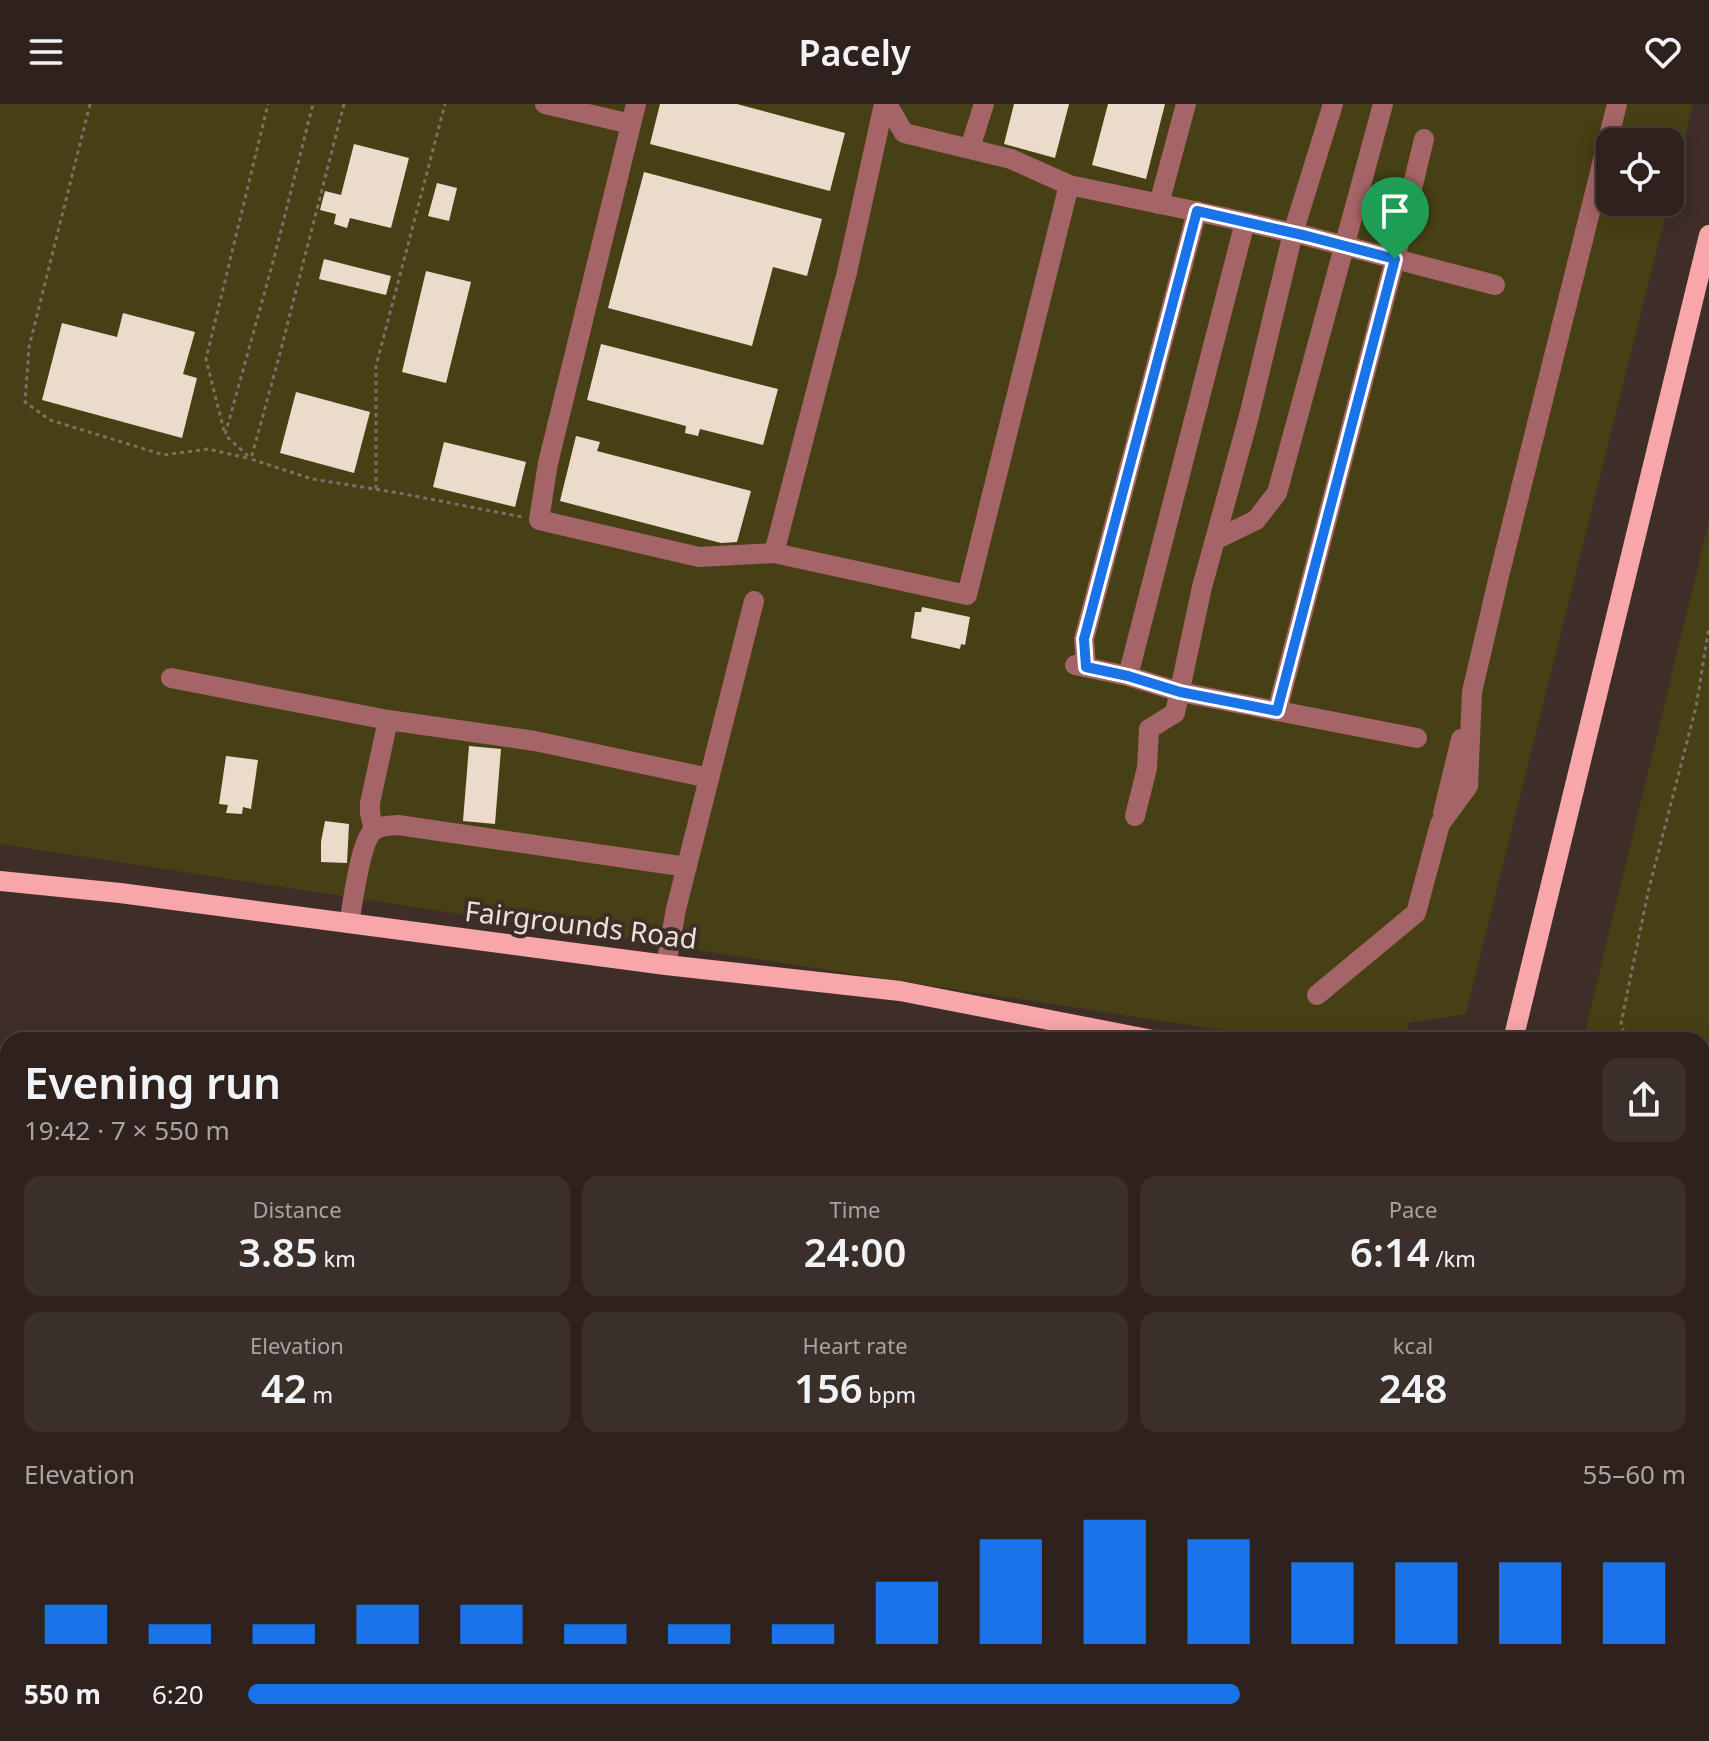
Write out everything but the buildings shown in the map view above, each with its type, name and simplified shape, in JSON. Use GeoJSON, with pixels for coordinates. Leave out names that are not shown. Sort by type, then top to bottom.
{"type":"FeatureCollection","features":[{"type":"Feature","properties":{"kind":"main road"},"geometry":{"type":"LineString","coordinates":[[1515,1032],[1709,235]]}},
{"type":"Feature","properties":{"kind":"main road","name":"Fairgrounds Road"},"geometry":{"type":"LineString","coordinates":[[0,881],[120,893],[666,965],[900,991],[1112,1032]]}},
{"type":"Feature","properties":{"kind":"lane"},"geometry":{"type":"LineString","coordinates":[[545,104],[631,124]]}},
{"type":"Feature","properties":{"kind":"lane"},"geometry":{"type":"LineString","coordinates":[[636,104],[548,463],[539,520],[699,557],[774,553],[967,595],[1069,185]]}},
{"type":"Feature","properties":{"kind":"lane"},"geometry":{"type":"LineString","coordinates":[[886,104],[904,133],[1011,159],[1069,185],[1293,233],[1495,285]]}},
{"type":"Feature","properties":{"kind":"lane"},"geometry":{"type":"LineString","coordinates":[[774,553],[847,272],[886,104]]}},
{"type":"Feature","properties":{"kind":"lane"},"geometry":{"type":"LineString","coordinates":[[970,148],[984,104]]}},
{"type":"Feature","properties":{"kind":"lane"},"geometry":{"type":"LineString","coordinates":[[1159,204],[1186,104]]}},
{"type":"Feature","properties":{"kind":"lane"},"geometry":{"type":"LineString","coordinates":[[1135,816],[1147,768],[1149,729],[1175,713],[1202,587],[1249,416],[1293,233],[1333,104]]}},
{"type":"Feature","properties":{"kind":"lane"},"geometry":{"type":"LineString","coordinates":[[1215,540],[1256,520],[1277,493],[1383,104]]}},
{"type":"Feature","properties":{"kind":"lane"},"geometry":{"type":"LineString","coordinates":[[1317,995],[1416,913],[1617,104]]}},
{"type":"Feature","properties":{"kind":"lane"},"geometry":{"type":"LineString","coordinates":[[1277,711],[1424,139]]}},
{"type":"Feature","properties":{"kind":"lane"},"geometry":{"type":"LineString","coordinates":[[1197,211],[1084,639],[1080,666],[1128,676],[1180,692],[1417,738]]}},
{"type":"Feature","properties":{"kind":"lane"},"geometry":{"type":"LineString","coordinates":[[1128,676],[1245,222]]}},
{"type":"Feature","properties":{"kind":"lane"},"geometry":{"type":"LineString","coordinates":[[666,965],[676,909],[754,601]]}},
{"type":"Feature","properties":{"kind":"lane"},"geometry":{"type":"LineString","coordinates":[[171,678],[388,720],[535,741],[709,778]]}},
{"type":"Feature","properties":{"kind":"lane"},"geometry":{"type":"LineString","coordinates":[[374,830],[370,803],[388,720]]}},
{"type":"Feature","properties":{"kind":"lane"},"geometry":{"type":"LineString","coordinates":[[349,923],[364,848],[370,834],[378,827],[398,825],[687,867]]}},
{"type":"Feature","properties":{"kind":"path"},"geometry":{"type":"LineString","coordinates":[[90,104],[29,347],[25,402],[50,420],[164,455],[208,449],[312,479],[539,520]]}},
{"type":"Feature","properties":{"kind":"path"},"geometry":{"type":"LineString","coordinates":[[251,459],[225,435],[206,359],[268,104]]}},
{"type":"Feature","properties":{"kind":"path"},"geometry":{"type":"LineString","coordinates":[[225,435],[313,104]]}},
{"type":"Feature","properties":{"kind":"path"},"geometry":{"type":"LineString","coordinates":[[251,459],[344,104]]}},
{"type":"Feature","properties":{"kind":"path"},"geometry":{"type":"LineString","coordinates":[[376,489],[376,366],[445,104]]}},
{"type":"Feature","properties":{"kind":"path"},"geometry":{"type":"LineString","coordinates":[[1624,1032],[1621,1023],[1649,888],[1696,707],[1709,627]]}},
{"type":"Feature","properties":{"kind":"shaded area"},"geometry":{"type":"Polygon","coordinates":[[[0,104],[1693,104],[1684,140],[1684,128],[1596,128],[1596,216],[1666,216],[1466,1014],[1409,1023],[1407,1032],[1235,1032],[0,844],[0,104]]]}},
{"type":"Feature","properties":{"kind":"shaded area"},"geometry":{"type":"Polygon","coordinates":[[[1709,521],[1709,1032],[1585,1032],[1709,521]]]}},
{"type":"Feature","properties":{"kind":"route"},"geometry":{"type":"LineString","coordinates":[[1197,211],[1395,259],[1277,711],[1180,692],[1086,667],[1084,639],[1197,211]]}}]}
